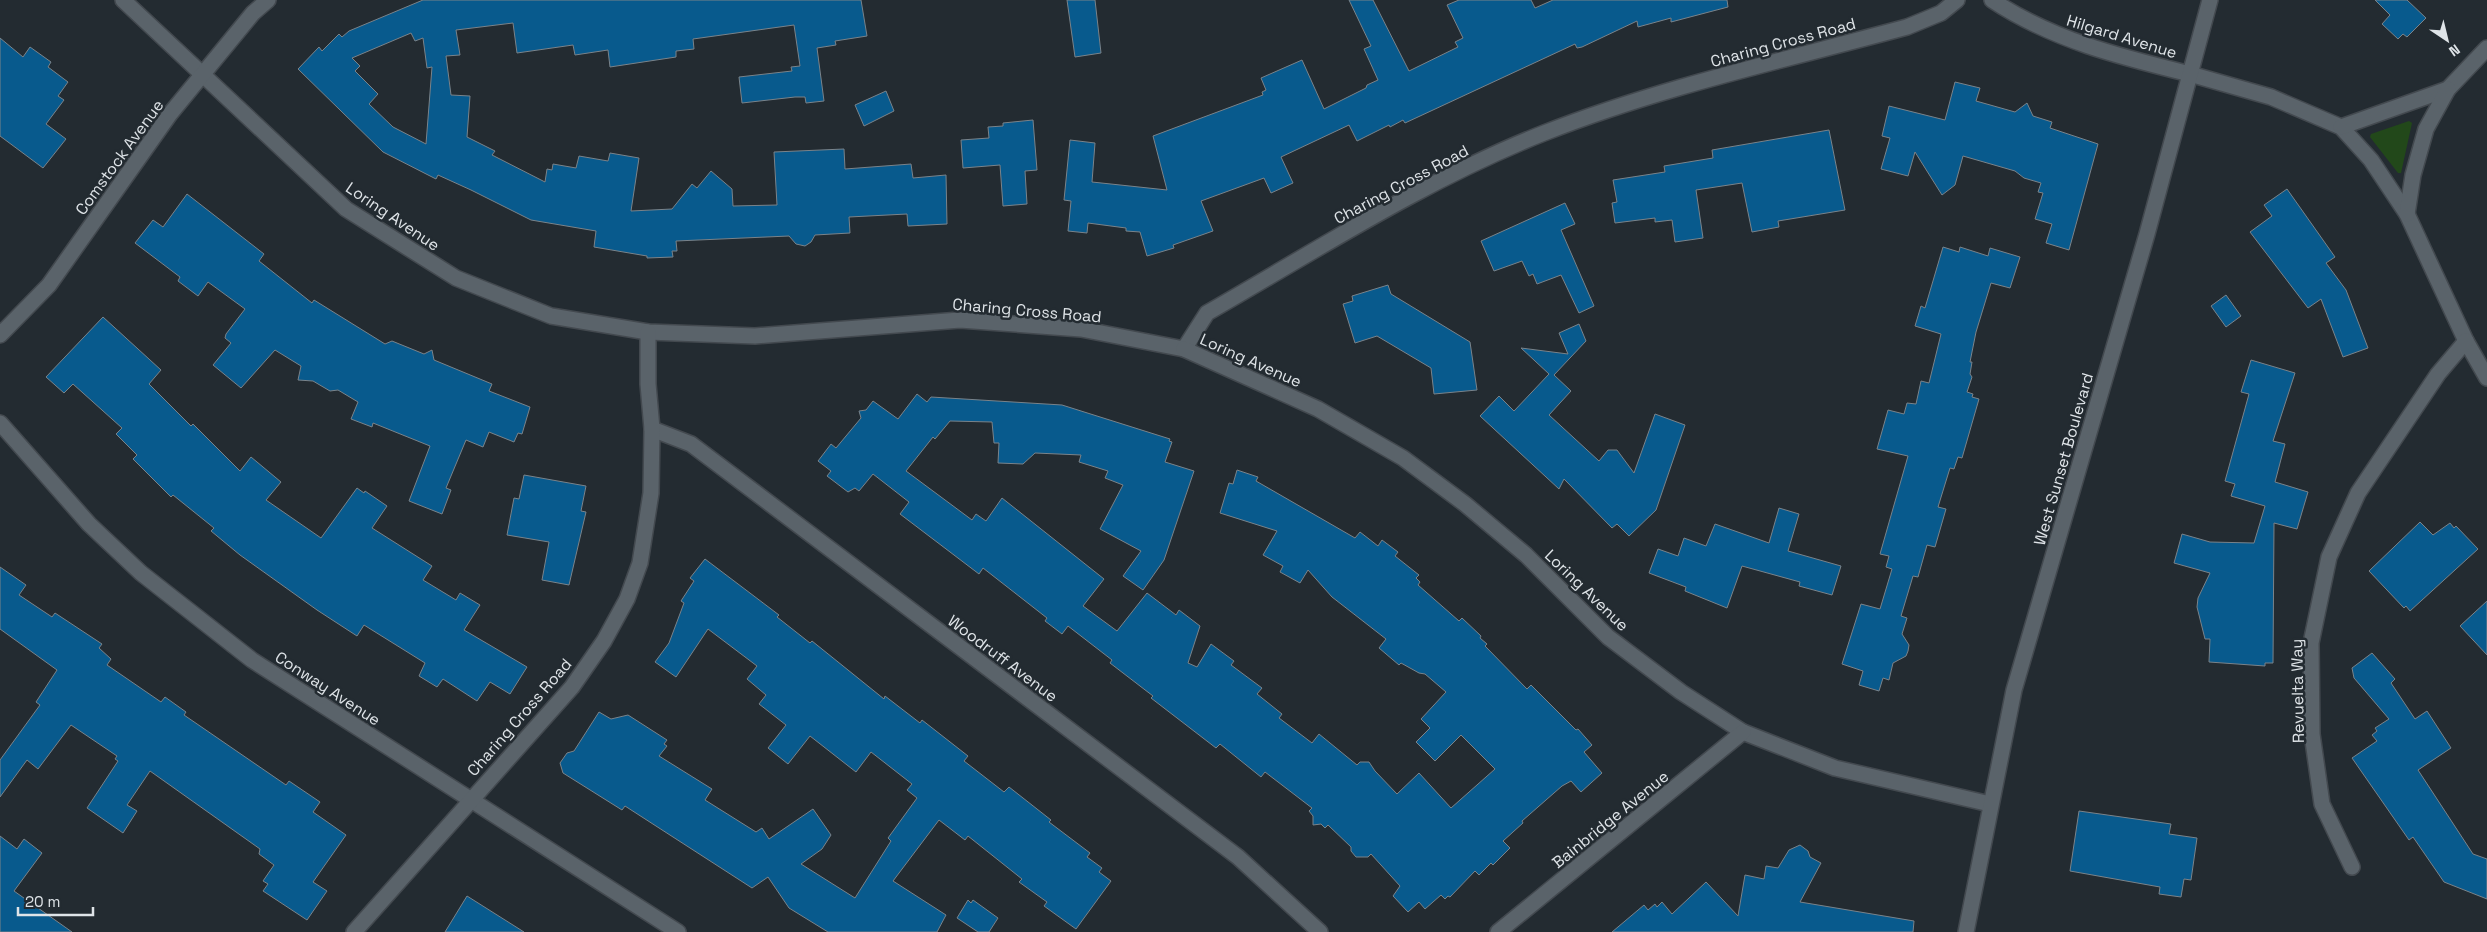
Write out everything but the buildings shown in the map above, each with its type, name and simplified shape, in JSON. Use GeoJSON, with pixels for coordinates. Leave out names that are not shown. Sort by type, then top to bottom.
{"type":"FeatureCollection","features":[{"type":"Feature","properties":{"kind":"street","name":"Loring Avenue"},"geometry":{"type":"LineString","coordinates":[[123,0],[346,209],[456,278],[551,316],[648,332]]}},
{"type":"Feature","properties":{"kind":"street","name":"Comstock Avenue"},"geometry":{"type":"LineString","coordinates":[[0,335],[49,285],[170,114],[253,13],[268,0]]}},
{"type":"Feature","properties":{"kind":"street","name":"Charing Cross Road"},"geometry":{"type":"LineString","coordinates":[[354,932],[572,686],[604,641],[627,599],[640,564],[650,502],[652,429],[648,384],[648,332],[754,336],[960,320],[1081,329],[1184,349],[1207,313],[1452,173],[1544,133],[1637,100],[1906,27],[1941,13],[1957,0]]}},
{"type":"Feature","properties":{"kind":"street","name":"Hilgard Avenue"},"geometry":{"type":"LineString","coordinates":[[1992,0],[2041,28],[2072,40],[2115,55],[2271,97],[2341,128]]}},
{"type":"Feature","properties":{"kind":"street","name":"West Sunset Boulevard"},"geometry":{"type":"LineString","coordinates":[[1966,932],[2014,690],[2146,234],[2210,0]]}},
{"type":"Feature","properties":{"kind":"street"},"geometry":{"type":"LineString","coordinates":[[2407,214],[2413,175],[2426,129],[2448,89],[2487,48]]}},
{"type":"Feature","properties":{"kind":"street"},"geometry":{"type":"LineString","coordinates":[[2448,89],[2341,128],[2371,160],[2407,214],[2466,341],[2487,378]]}},
{"type":"Feature","properties":{"kind":"street","name":"Revuelta Way"},"geometry":{"type":"LineString","coordinates":[[2352,867],[2322,804],[2312,734],[2311,643],[2328,558],[2358,494],[2438,374],[2466,341]]}},
{"type":"Feature","properties":{"kind":"street","name":"Loring Avenue"},"geometry":{"type":"LineString","coordinates":[[1184,349],[1318,409],[1403,458],[1465,504],[1526,555],[1608,638],[1681,692],[1743,732],[1835,768],[1990,804]]}},
{"type":"Feature","properties":{"kind":"street","name":"Conway Avenue"},"geometry":{"type":"LineString","coordinates":[[0,423],[88,524],[140,573],[252,660],[678,932]]}},
{"type":"Feature","properties":{"kind":"street","name":"Woodruff Avenue"},"geometry":{"type":"LineString","coordinates":[[652,429],[691,444],[707,456],[1238,857],[1320,932]]}},
{"type":"Feature","properties":{"kind":"street","name":"Bainbridge Avenue"},"geometry":{"type":"LineString","coordinates":[[1498,932],[1743,732]]}},
{"type":"Feature","properties":{"kind":"green space"},"geometry":{"type":"Polygon","coordinates":[[[2409,121],[2412,123],[2401,173],[2398,173],[2370,137],[2371,134],[2409,121]]]}}]}
